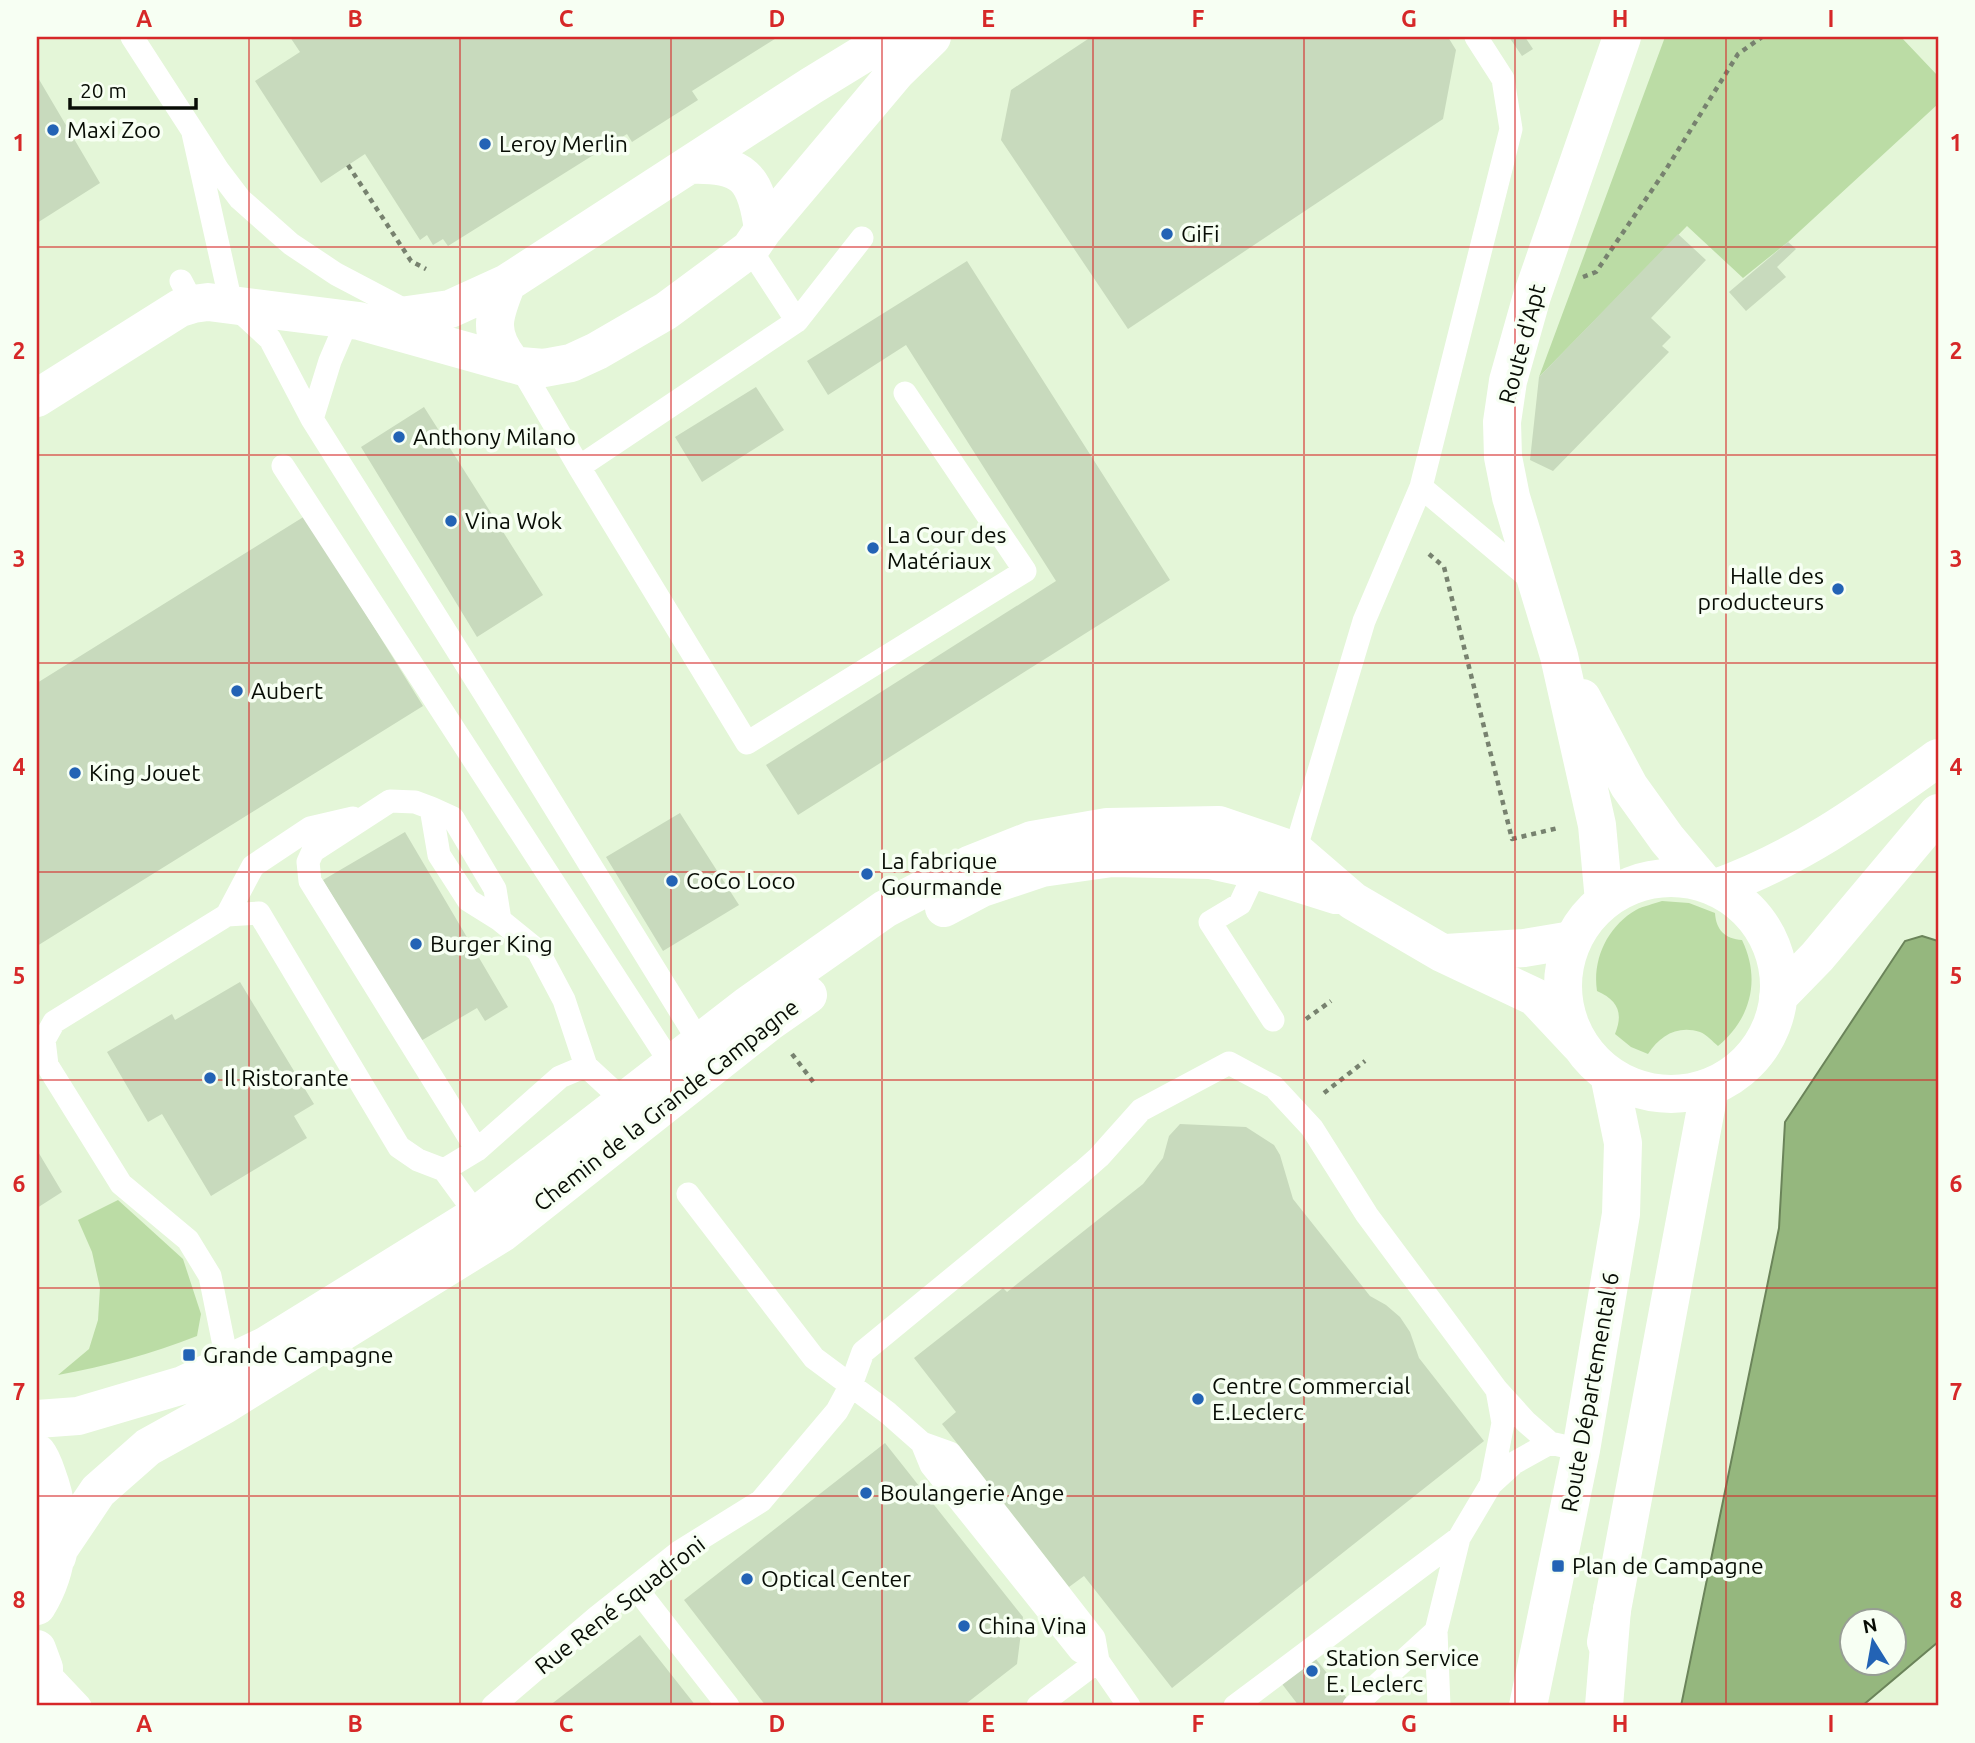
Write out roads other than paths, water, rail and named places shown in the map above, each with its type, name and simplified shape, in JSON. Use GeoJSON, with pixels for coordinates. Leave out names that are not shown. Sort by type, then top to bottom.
{"type":"FeatureCollection","features":[{"type":"Feature","properties":{"kind":"main road"},"geometry":{"type":"LineString","coordinates":[[353,320],[450,309],[507,283],[891,37]]}},
{"type":"Feature","properties":{"kind":"main road"},"geometry":{"type":"LineString","coordinates":[[37,398],[169,315],[187,292],[231,303],[353,320],[515,364],[544,368],[571,363],[666,311],[756,239],[897,71],[932,37]]}},
{"type":"Feature","properties":{"kind":"main road","name":"Route d'Apt"},"geometry":{"type":"LineString","coordinates":[[1604,901],[1597,825],[1559,656],[1511,497],[1503,457],[1502,422],[1508,381],[1532,296],[1622,37]]}},
{"type":"Feature","properties":{"kind":"main road"},"geometry":{"type":"LineString","coordinates":[[689,165],[716,164],[737,172],[748,181],[759,199],[756,239]]}},
{"type":"Feature","properties":{"kind":"main road"},"geometry":{"type":"LineString","coordinates":[[507,283],[495,314],[495,332],[499,348],[515,364]]}},
{"type":"Feature","properties":{"kind":"main road","name":"Route d'Apt"},"geometry":{"type":"LineString","coordinates":[[1559,656],[1629,786],[1667,839],[1710,886]]}},
{"type":"Feature","properties":{"kind":"main road"},"geometry":{"type":"LineString","coordinates":[[1710,886],[1756,874],[1842,827],[1938,758]]}},
{"type":"Feature","properties":{"kind":"main road"},"geometry":{"type":"LineString","coordinates":[[1779,997],[1817,957],[1938,813]]}},
{"type":"Feature","properties":{"kind":"main road","name":"Chemin de la Grande Campagne"},"geometry":{"type":"LineString","coordinates":[[57,1557],[59,1549],[98,1491],[148,1447],[224,1405],[502,1233],[630,1115],[686,1054],[748,1005],[885,909],[969,865],[1032,840],[1107,827],[1219,825],[1295,851],[1353,901],[1442,953],[1535,997],[1579,1044]]}},
{"type":"Feature","properties":{"kind":"main road","name":"Chemin de la Grande Campagne"},"geometry":{"type":"LineString","coordinates":[[37,1419],[78,1416],[183,1385],[267,1345],[477,1215],[630,1115],[902,929],[982,888],[1042,868],[1112,858],[1210,860],[1256,870],[1353,901]]}},
{"type":"Feature","properties":{"kind":"main road"},"geometry":{"type":"LineString","coordinates":[[1670,878],[1710,886],[1744,906],[1765,932],[1777,964],[1779,997],[1772,1026],[1757,1052],[1736,1072],[1710,1087],[1676,1095],[1642,1091],[1609,1075],[1593,1062],[1579,1044],[1565,1011],[1563,975],[1572,940],[1586,919],[1604,901],[1635,884],[1670,878]]}},
{"type":"Feature","properties":{"kind":"main road"},"geometry":{"type":"LineString","coordinates":[[1442,953],[1524,948],[1572,940]]}},
{"type":"Feature","properties":{"kind":"main road","name":"Route Départemental 6"},"geometry":{"type":"LineString","coordinates":[[1528,1706],[1565,1447],[1621,1214],[1623,1143],[1609,1075]]}},
{"type":"Feature","properties":{"kind":"main road"},"geometry":{"type":"LineString","coordinates":[[1593,1706],[1710,1087]]}},
{"type":"Feature","properties":{"kind":"main road"},"geometry":{"type":"LineString","coordinates":[[37,1453],[42,1460],[58,1507],[57,1557],[46,1592],[37,1606]]}},
{"type":"Feature","properties":{"kind":"main road"},"geometry":{"type":"LineString","coordinates":[[1604,1706],[1612,1609]]}},
{"type":"Feature","properties":{"kind":"main road"},"geometry":{"type":"LineString","coordinates":[[41,1658],[43,1706]]}},
{"type":"Feature","properties":{"kind":"lane"},"geometry":{"type":"LineString","coordinates":[[132,37],[193,133],[240,199],[291,244],[336,274],[414,315]]}},
{"type":"Feature","properties":{"kind":"lane"},"geometry":{"type":"LineString","coordinates":[[1295,851],[1364,621],[1421,487],[1511,129],[1503,79],[1476,37]]}},
{"type":"Feature","properties":{"kind":"lane"},"geometry":{"type":"LineString","coordinates":[[193,133],[231,303],[270,339],[312,419],[494,708],[686,1054]]}},
{"type":"Feature","properties":{"kind":"lane"},"geometry":{"type":"LineString","coordinates":[[579,467],[797,321],[862,238]]}},
{"type":"Feature","properties":{"kind":"lane"},"geometry":{"type":"LineString","coordinates":[[756,239],[797,321]]}},
{"type":"Feature","properties":{"kind":"lane"},"geometry":{"type":"LineString","coordinates":[[312,419],[330,361],[353,320]]}},
{"type":"Feature","properties":{"kind":"lane"},"geometry":{"type":"LineString","coordinates":[[515,364],[747,743],[1025,571],[905,393]]}},
{"type":"Feature","properties":{"kind":"lane"},"geometry":{"type":"LineString","coordinates":[[284,466],[686,1054]]}},
{"type":"Feature","properties":{"kind":"lane"},"geometry":{"type":"LineString","coordinates":[[1421,487],[1537,585]]}},
{"type":"Feature","properties":{"kind":"lane"},"geometry":{"type":"LineString","coordinates":[[477,1150],[310,881],[308,862],[313,851],[390,801],[415,802],[453,818],[495,889],[500,920]]}},
{"type":"Feature","properties":{"kind":"lane"},"geometry":{"type":"LineString","coordinates":[[431,808],[439,856],[468,900],[500,920],[538,951],[564,1000],[586,1066],[630,1115]]}},
{"type":"Feature","properties":{"kind":"lane"},"geometry":{"type":"LineString","coordinates":[[227,915],[253,866],[310,828],[366,815]]}},
{"type":"Feature","properties":{"kind":"lane"},"geometry":{"type":"LineString","coordinates":[[1256,870],[1240,904],[1210,922],[1273,1020]]}},
{"type":"Feature","properties":{"kind":"lane"},"geometry":{"type":"LineString","coordinates":[[228,1365],[209,1276],[188,1240],[121,1184],[47,1065],[44,1040],[54,1022],[227,915],[259,913],[399,1147],[418,1160],[444,1170],[477,1215]]}},
{"type":"Feature","properties":{"kind":"lane","name":"Rue René Squadroni"},"geometry":{"type":"LineString","coordinates":[[493,1706],[679,1552],[761,1501],[837,1411],[851,1385],[863,1352],[1090,1165],[1142,1110],[1229,1063],[1273,1087],[1312,1128],[1367,1215],[1497,1390]]}},
{"type":"Feature","properties":{"kind":"lane"},"geometry":{"type":"LineString","coordinates":[[444,1170],[477,1150],[559,1077],[586,1066]]}},
{"type":"Feature","properties":{"kind":"lane"},"geometry":{"type":"LineString","coordinates":[[688,1194],[814,1358],[888,1413],[922,1443],[950,1453],[1094,1638],[1098,1661],[1129,1706]]}},
{"type":"Feature","properties":{"kind":"lane"},"geometry":{"type":"LineString","coordinates":[[1497,1390],[1526,1422],[1565,1447]]}},
{"type":"Feature","properties":{"kind":"lane"},"geometry":{"type":"LineString","coordinates":[[1491,1483],[1503,1423],[1497,1390]]}},
{"type":"Feature","properties":{"kind":"lane"},"geometry":{"type":"LineString","coordinates":[[1439,1706],[1436,1631],[1459,1538],[1491,1483],[1514,1463],[1565,1447]]}},
{"type":"Feature","properties":{"kind":"lane"},"geometry":{"type":"LineString","coordinates":[[1235,1706],[1459,1538]]}},
{"type":"Feature","properties":{"kind":"lane"},"geometry":{"type":"LineString","coordinates":[[636,1588],[728,1706]]}},
{"type":"Feature","properties":{"kind":"lane"},"geometry":{"type":"LineString","coordinates":[[1354,1706],[1436,1631]]}},
{"type":"Feature","properties":{"kind":"lane"},"geometry":{"type":"LineString","coordinates":[[41,1658],[80,1706]]}},
{"type":"Feature","properties":{"kind":"lane"},"geometry":{"type":"LineString","coordinates":[[1038,1706],[1098,1661]]}},
{"type":"Feature","properties":{"kind":"place","name":"Maxi Zoo"},"geometry":{"type":"Point","coordinates":[53,130]}},
{"type":"Feature","properties":{"kind":"place","name":"Leroy Merlin"},"geometry":{"type":"Point","coordinates":[485,144]}},
{"type":"Feature","properties":{"kind":"place","name":"GiFi"},"geometry":{"type":"Point","coordinates":[1167,234]}},
{"type":"Feature","properties":{"kind":"place","name":"Anthony Milano"},"geometry":{"type":"Point","coordinates":[399,437]}},
{"type":"Feature","properties":{"kind":"place","name":"Vina Wok"},"geometry":{"type":"Point","coordinates":[451,521]}},
{"type":"Feature","properties":{"kind":"place","name":"La Cour des Matériaux"},"geometry":{"type":"Point","coordinates":[873,548]}},
{"type":"Feature","properties":{"kind":"place","name":"Halle des producteurs"},"geometry":{"type":"Point","coordinates":[1838,589]}},
{"type":"Feature","properties":{"kind":"place","name":"Aubert"},"geometry":{"type":"Point","coordinates":[237,691]}},
{"type":"Feature","properties":{"kind":"place","name":"King Jouet"},"geometry":{"type":"Point","coordinates":[75,773]}},
{"type":"Feature","properties":{"kind":"place","name":"La fabrique Gourmande"},"geometry":{"type":"Point","coordinates":[867,874]}},
{"type":"Feature","properties":{"kind":"place","name":"CoCo Loco"},"geometry":{"type":"Point","coordinates":[672,881]}},
{"type":"Feature","properties":{"kind":"place","name":"Burger King"},"geometry":{"type":"Point","coordinates":[416,944]}},
{"type":"Feature","properties":{"kind":"place","name":"Il Ristorante"},"geometry":{"type":"Point","coordinates":[210,1078]}},
{"type":"Feature","properties":{"kind":"place","name":"Grande Campagne"},"geometry":{"type":"Point","coordinates":[189,1355]}},
{"type":"Feature","properties":{"kind":"place","name":"Centre Commercial E.Leclerc"},"geometry":{"type":"Point","coordinates":[1198,1399]}},
{"type":"Feature","properties":{"kind":"place","name":"Boulangerie Ange"},"geometry":{"type":"Point","coordinates":[866,1493]}},
{"type":"Feature","properties":{"kind":"place","name":"Plan de Campagne"},"geometry":{"type":"Point","coordinates":[1558,1566]}},
{"type":"Feature","properties":{"kind":"place","name":"Optical Center"},"geometry":{"type":"Point","coordinates":[747,1579]}},
{"type":"Feature","properties":{"kind":"place","name":"China Vina"},"geometry":{"type":"Point","coordinates":[964,1626]}},
{"type":"Feature","properties":{"kind":"place","name":"Station Service E. Leclerc"},"geometry":{"type":"Point","coordinates":[1312,1671]}}]}
